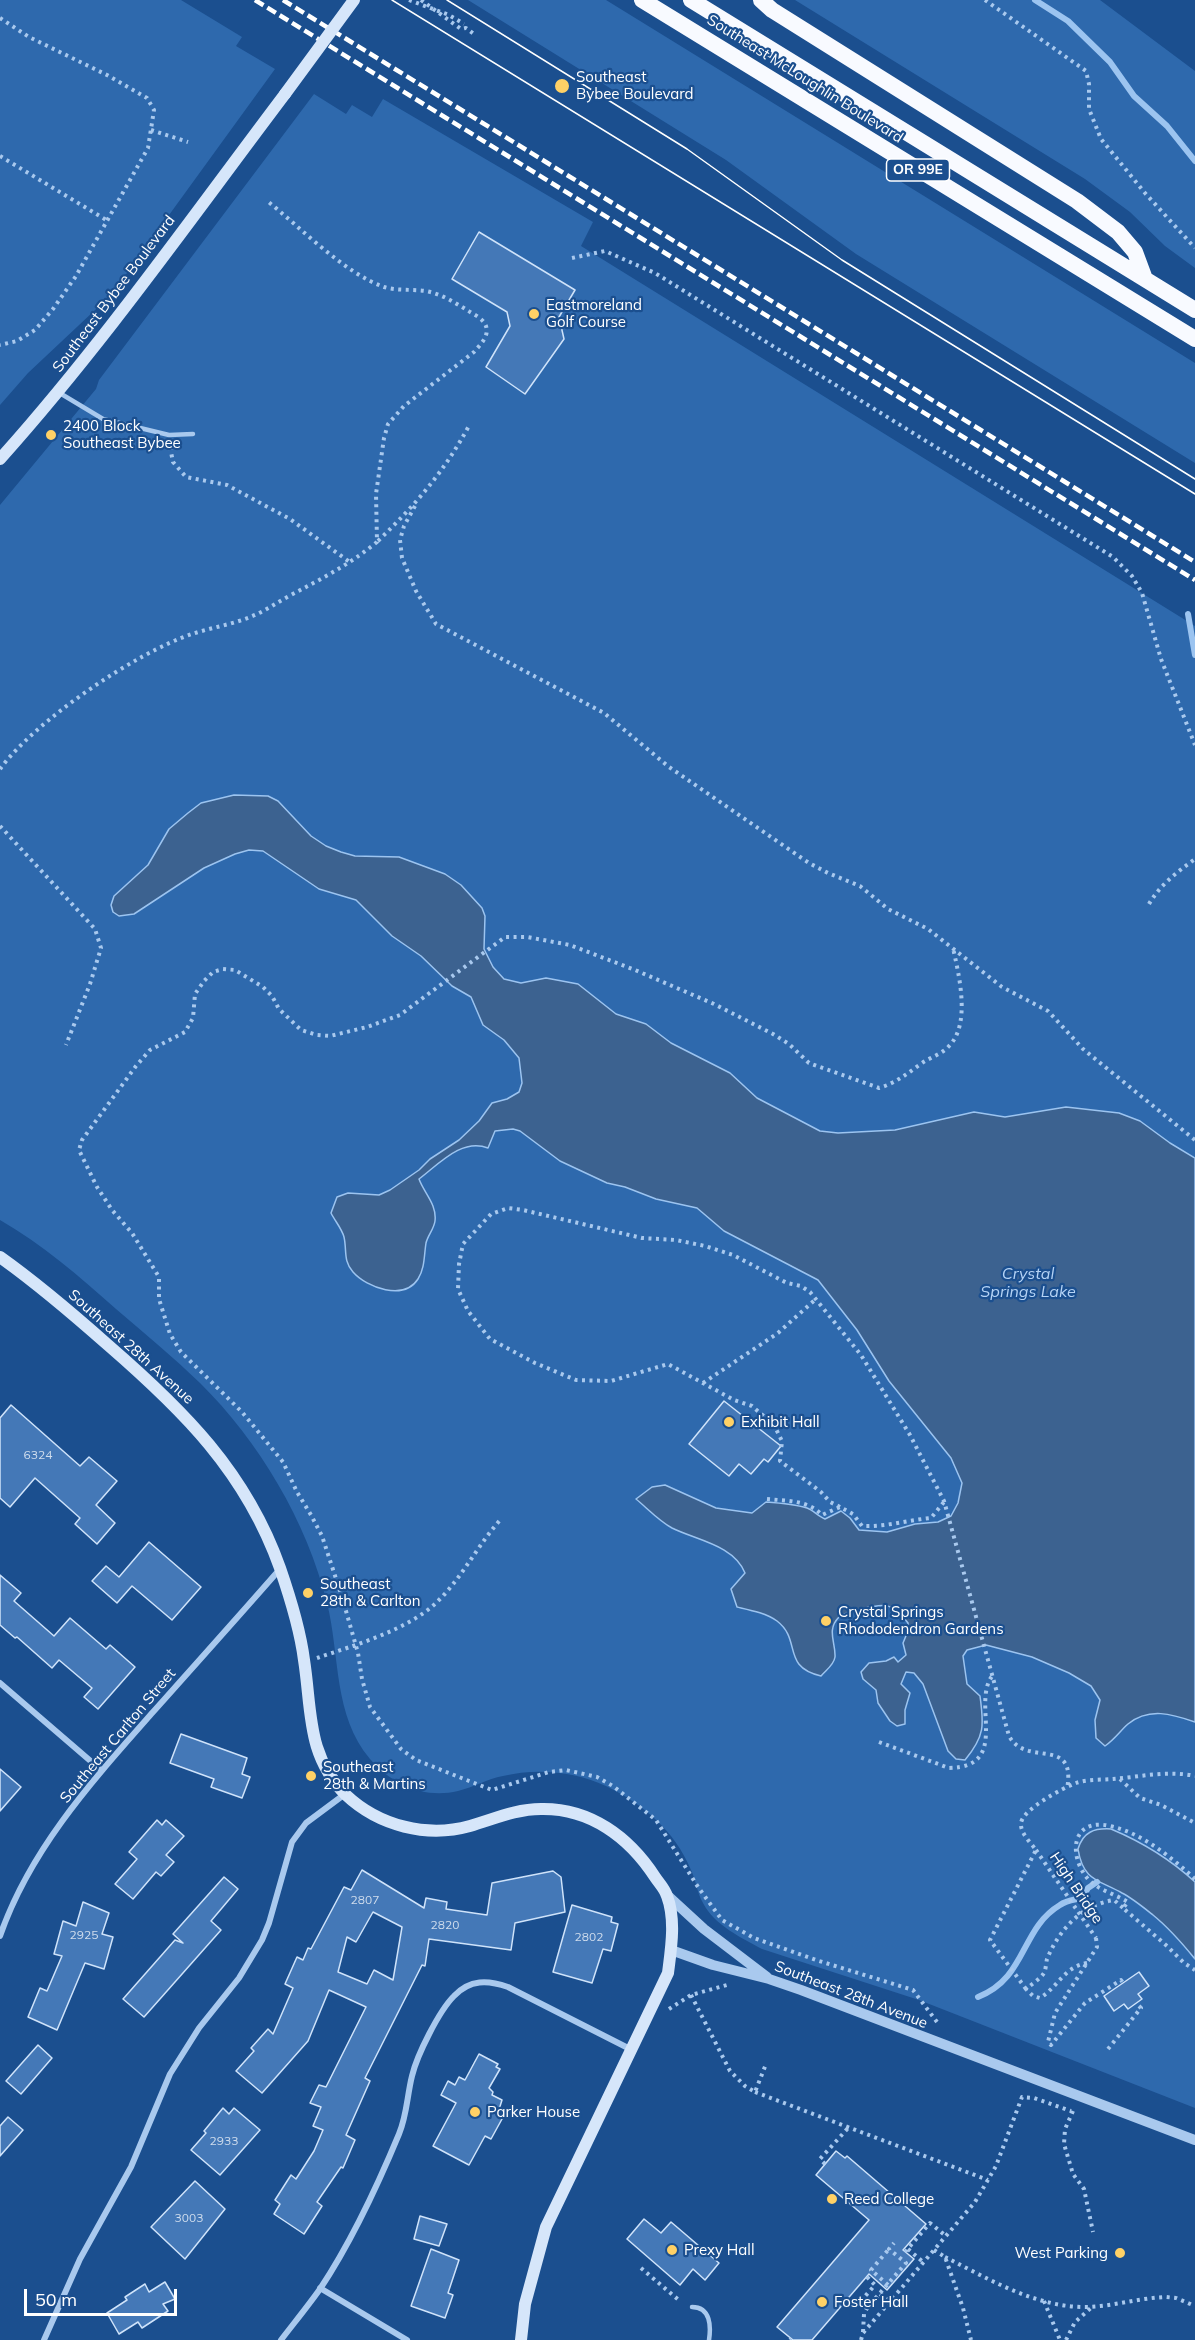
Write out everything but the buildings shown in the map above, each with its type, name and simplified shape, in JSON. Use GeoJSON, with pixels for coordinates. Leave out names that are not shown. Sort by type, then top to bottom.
{"type":"FeatureCollection","features":[{"type":"Feature","properties":{"kind":"highway","name":"Southeast McLoughlin Boulevard"},"geometry":{"type":"LineString","coordinates":[[642,0],[1195,339]]}},
{"type":"Feature","properties":{"kind":"highway","name":"Southeast McLoughlin Boulevard"},"geometry":{"type":"LineString","coordinates":[[691,0],[1195,310]]}},
{"type":"Feature","properties":{"kind":"highway"},"geometry":{"type":"LineString","coordinates":[[761,0],[782,16],[1077,201],[1118,231],[1135,252],[1145,279]]}},
{"type":"Feature","properties":{"kind":"main road","name":"Southeast Bybee Boulevard"},"geometry":{"type":"LineString","coordinates":[[0,459],[58,392],[354,0]]}},
{"type":"Feature","properties":{"kind":"main road","name":"Southeast 28th Avenue"},"geometry":{"type":"LineString","coordinates":[[0,1257],[52,1296],[156,1386],[211,1445],[244,1493],[270,1541],[297,1623],[305,1662],[308,1710],[314,1738],[328,1774],[345,1794],[372,1815],[402,1827],[419,1830],[453,1830],[520,1811],[538,1809],[560,1809],[580,1814],[600,1823],[636,1851],[667,1895],[671,1917],[671,1950]]}},
{"type":"Feature","properties":{"kind":"main road"},"geometry":{"type":"LineString","coordinates":[[521,2340],[525,2304],[546,2228],[668,1973],[671,1950]]}},
{"type":"Feature","properties":{"kind":"street","name":"Southeast Carlton Street"},"geometry":{"type":"LineString","coordinates":[[0,1936],[25,1880],[44,1845],[101,1770],[280,1569]]}},
{"type":"Feature","properties":{"kind":"street"},"geometry":{"type":"LineString","coordinates":[[0,1683],[101,1770]]}},
{"type":"Feature","properties":{"kind":"street"},"geometry":{"type":"LineString","coordinates":[[44,2340],[80,2259],[131,2168],[170,2074],[199,2028],[239,1978],[262,1940],[296,1834],[306,1823],[345,1794]]}},
{"type":"Feature","properties":{"kind":"street"},"geometry":{"type":"LineString","coordinates":[[667,1895],[704,1929],[769,1979]]}},
{"type":"Feature","properties":{"kind":"street","name":"Southeast 28th Avenue"},"geometry":{"type":"LineString","coordinates":[[671,1950],[731,1971],[769,1979],[1195,2140]]}},
{"type":"Feature","properties":{"kind":"street"},"geometry":{"type":"LineString","coordinates":[[282,2340],[320,2288],[383,2174],[404,2122],[416,2061],[446,2005],[456,1994],[469,1985],[492,1981],[633,2050]]}},
{"type":"Feature","properties":{"kind":"street"},"geometry":{"type":"LineString","coordinates":[[320,2288],[406,2340]]}},
{"type":"Feature","properties":{"kind":"lane"},"geometry":{"type":"LineString","coordinates":[[58,392],[103,420],[169,435],[193,434]]}},
{"type":"Feature","properties":{"kind":"lane"},"geometry":{"type":"LineString","coordinates":[[692,2307],[698,2307],[706,2314],[712,2325],[709,2340]]}},
{"type":"Feature","properties":{"kind":"path"},"geometry":{"type":"LineString","coordinates":[[410,0],[449,15],[474,34]]}},
{"type":"Feature","properties":{"kind":"path"},"geometry":{"type":"LineString","coordinates":[[421,0],[461,29],[465,26]]}},
{"type":"Feature","properties":{"kind":"path"},"geometry":{"type":"LineString","coordinates":[[985,0],[1086,71],[1089,84],[1089,109],[1101,139],[1145,193],[1195,248]]}},
{"type":"Feature","properties":{"kind":"path"},"geometry":{"type":"LineString","coordinates":[[0,18],[29,38],[107,75],[147,98],[153,110],[148,148],[76,276],[35,330],[17,341],[0,345]]}},
{"type":"Feature","properties":{"kind":"path"},"geometry":{"type":"LineString","coordinates":[[152,130],[188,142]]}},
{"type":"Feature","properties":{"kind":"path"},"geometry":{"type":"LineString","coordinates":[[0,156],[108,221]]}},
{"type":"Feature","properties":{"kind":"path"},"geometry":{"type":"LineString","coordinates":[[266,200],[369,281],[388,288],[426,291],[450,299],[485,325],[486,333],[483,342],[474,352],[404,406],[388,424],[376,494],[377,542]]}},
{"type":"Feature","properties":{"kind":"path"},"geometry":{"type":"LineString","coordinates":[[572,258],[605,251],[655,273],[1113,557],[1132,576],[1142,593],[1161,659],[1195,745]]}},
{"type":"Feature","properties":{"kind":"path"},"geometry":{"type":"LineString","coordinates":[[470,424],[458,447],[415,506],[404,526],[400,540],[402,558],[416,591],[436,624],[603,712],[669,766],[809,863],[860,886],[888,909],[928,928],[1002,987],[1048,1011],[1083,1049],[1195,1140]]}},
{"type":"Feature","properties":{"kind":"path"},"geometry":{"type":"LineString","coordinates":[[169,435],[173,462],[186,477],[227,485],[290,519],[351,563]]}},
{"type":"Feature","properties":{"kind":"path"},"geometry":{"type":"LineString","coordinates":[[0,769],[27,738],[57,712],[119,671],[191,634],[257,615],[351,563],[415,506]]}},
{"type":"Feature","properties":{"kind":"path"},"geometry":{"type":"LineString","coordinates":[[0,826],[95,929],[101,948],[66,1045]]}},
{"type":"Feature","properties":{"kind":"path"},"geometry":{"type":"LineString","coordinates":[[1149,904],[1156,893],[1179,869],[1195,859]]}},
{"type":"Feature","properties":{"kind":"path"},"geometry":{"type":"LineString","coordinates":[[937,2022],[913,1990],[754,1938],[722,1920],[698,1887],[656,1820],[613,1786],[597,1777],[566,1770],[549,1772],[492,1790],[416,1761],[401,1749],[370,1707],[356,1645],[322,1536],[283,1462],[242,1412],[181,1352],[170,1334],[159,1299],[159,1277],[132,1233],[112,1210],[97,1187],[80,1150],[82,1140],[90,1127],[150,1050],[184,1032],[193,1017],[195,994],[213,972],[223,969],[235,970],[263,987],[272,996],[279,1009],[301,1029],[317,1035],[330,1036],[367,1027],[400,1015],[449,980],[488,948],[506,937],[527,937],[570,945],[714,1004],[789,1044],[809,1063],[879,1088],[901,1079],[945,1050],[955,1038],[959,1030],[962,987],[953,948]]}},
{"type":"Feature","properties":{"kind":"path"},"geometry":{"type":"LineString","coordinates":[[944,1501],[931,1518],[883,1527],[862,1526],[853,1514],[830,1503],[821,1492],[780,1461],[782,1441],[776,1429],[752,1406],[734,1400],[668,1364],[611,1382],[576,1380],[535,1363],[490,1339],[468,1311],[458,1289],[463,1244],[491,1214],[508,1208],[523,1210],[642,1238],[676,1240],[705,1246],[733,1255],[787,1283],[801,1286],[816,1299],[866,1362],[910,1435],[944,1501],[1012,1743],[1025,1751],[1054,1755],[1065,1762],[1069,1776],[1067,1789]]}},
{"type":"Feature","properties":{"kind":"path"},"geometry":{"type":"LineString","coordinates":[[703,1383],[778,1333],[816,1299]]}},
{"type":"Feature","properties":{"kind":"path"},"geometry":{"type":"LineString","coordinates":[[767,1499],[813,1506],[822,1515],[840,1508]]}},
{"type":"Feature","properties":{"kind":"path"},"geometry":{"type":"LineString","coordinates":[[305,1662],[356,1645],[414,1618],[436,1603],[452,1585],[486,1535],[502,1518]]}},
{"type":"Feature","properties":{"kind":"path"},"geometry":{"type":"LineString","coordinates":[[879,1742],[949,1767],[972,1764],[983,1751],[987,1734],[986,1683],[993,1674]]}},
{"type":"Feature","properties":{"kind":"path"},"geometry":{"type":"LineString","coordinates":[[1067,1789],[1076,1783],[1120,1778],[1165,1774],[1195,1776]]}},
{"type":"Feature","properties":{"kind":"path"},"geometry":{"type":"LineString","coordinates":[[1120,1778],[1140,1798],[1161,1805],[1195,1823]]}},
{"type":"Feature","properties":{"kind":"path","name":"High Bridge"},"geometry":{"type":"LineString","coordinates":[[1067,1789],[1044,1800],[1024,1816],[1021,1823],[1023,1831],[1036,1851],[1096,1938],[1097,1947],[1087,1963]]}},
{"type":"Feature","properties":{"kind":"path"},"geometry":{"type":"LineString","coordinates":[[1123,1908],[1128,1902],[1105,1891],[1087,1878],[1075,1853],[1077,1840],[1088,1826],[1109,1825],[1124,1830],[1158,1849],[1195,1879]]}},
{"type":"Feature","properties":{"kind":"path"},"geometry":{"type":"LineString","coordinates":[[1036,1851],[990,1940],[1026,1989],[1033,1996],[1040,1998],[1049,1992],[1074,1965],[1087,1963]]}},
{"type":"Feature","properties":{"kind":"path"},"geometry":{"type":"LineString","coordinates":[[1026,1989],[1044,1973],[1055,1942],[1075,1917],[1091,1907],[1114,1900],[1167,1946],[1184,1964],[1195,1970]]}},
{"type":"Feature","properties":{"kind":"path"},"geometry":{"type":"LineString","coordinates":[[1087,1963],[1055,2013],[1047,2037],[1051,2044],[1085,2003],[1121,1980],[1123,1983]]}},
{"type":"Feature","properties":{"kind":"path"},"geometry":{"type":"LineString","coordinates":[[663,2015],[691,1995],[728,1985]]}},
{"type":"Feature","properties":{"kind":"path"},"geometry":{"type":"LineString","coordinates":[[691,1995],[730,2071],[755,2092],[988,2180]]}},
{"type":"Feature","properties":{"kind":"path"},"geometry":{"type":"LineString","coordinates":[[1108,2049],[1140,2008],[1136,2003]]}},
{"type":"Feature","properties":{"kind":"path"},"geometry":{"type":"LineString","coordinates":[[755,2092],[766,2064]]}},
{"type":"Feature","properties":{"kind":"path"},"geometry":{"type":"LineString","coordinates":[[1079,2096],[1065,2129],[1064,2144],[1074,2174],[1084,2189],[1093,2232]]}},
{"type":"Feature","properties":{"kind":"path"},"geometry":{"type":"LineString","coordinates":[[863,2333],[975,2202],[1001,2154],[1022,2097],[1034,2098],[1072,2112]]}},
{"type":"Feature","properties":{"kind":"path"},"geometry":{"type":"LineString","coordinates":[[825,2164],[820,2159],[849,2127]]}},
{"type":"Feature","properties":{"kind":"path"},"geometry":{"type":"LineString","coordinates":[[923,2262],[906,2251],[930,2223],[946,2236]]}},
{"type":"Feature","properties":{"kind":"path"},"geometry":{"type":"LineString","coordinates":[[888,2285],[871,2270],[894,2243]]}},
{"type":"Feature","properties":{"kind":"path"},"geometry":{"type":"LineString","coordinates":[[861,2340],[864,2314],[867,2308],[906,2263],[890,2249]]}},
{"type":"Feature","properties":{"kind":"path"},"geometry":{"type":"LineString","coordinates":[[934,2250],[1008,2289],[1044,2301],[1093,2307],[1159,2297],[1176,2298],[1195,2306]]}},
{"type":"Feature","properties":{"kind":"path"},"geometry":{"type":"LineString","coordinates":[[945,2257],[963,2308],[971,2340]]}},
{"type":"Feature","properties":{"kind":"path"},"geometry":{"type":"LineString","coordinates":[[641,2268],[684,2304],[692,2307]]}},
{"type":"Feature","properties":{"kind":"path"},"geometry":{"type":"LineString","coordinates":[[867,2277],[875,2284],[860,2302],[867,2308]]}},
{"type":"Feature","properties":{"kind":"path"},"geometry":{"type":"LineString","coordinates":[[880,2294],[890,2301]]}},
{"type":"Feature","properties":{"kind":"path"},"geometry":{"type":"LineString","coordinates":[[1044,2301],[1060,2340]]}},
{"type":"Feature","properties":{"kind":"path"},"geometry":{"type":"LineString","coordinates":[[1066,2340],[1075,2322],[1093,2307]]}},
{"type":"Feature","properties":{"kind":"shaded area"},"geometry":{"type":"Polygon","coordinates":[[[0,0],[181,0],[242,37],[236,46],[275,69],[111,295],[28,373],[0,405],[0,0]]]}},
{"type":"Feature","properties":{"kind":"shaded area"},"geometry":{"type":"Polygon","coordinates":[[[468,0],[606,0],[1195,363],[1195,463],[856,254],[726,160],[468,0]]]}},
{"type":"Feature","properties":{"kind":"shaded area"},"geometry":{"type":"Polygon","coordinates":[[[795,0],[1100,0],[1195,71],[1195,268],[1165,246],[1130,212],[1085,179],[795,0]]]}},
{"type":"Feature","properties":{"kind":"shaded area","name":"Eastmoreland Golf Course"},"geometry":{"type":"Polygon","coordinates":[[[314,94],[346,114],[352,105],[372,117],[383,99],[593,222],[581,246],[1195,626],[1195,2108],[919,2000],[762,1949],[729,1930],[708,1911],[684,1856],[667,1831],[656,1820],[633,1801],[594,1781],[555,1772],[529,1772],[497,1777],[458,1791],[433,1793],[410,1788],[388,1776],[370,1759],[358,1742],[350,1724],[340,1684],[327,1603],[318,1573],[294,1513],[261,1457],[242,1430],[200,1383],[60,1261],[0,1220],[0,505],[96,389],[99,380],[314,94]]]}},
{"type":"Feature","properties":{"kind":"water","name":"Crystal Springs Lake"},"geometry":{"type":"Polygon","coordinates":[[[234,795],[268,796],[278,801],[311,836],[341,852],[355,856],[399,857],[445,874],[461,885],[482,908],[485,916],[484,949],[493,967],[504,979],[521,983],[546,978],[578,984],[616,1014],[646,1024],[671,1043],[730,1073],[757,1098],[820,1131],[838,1133],[895,1130],[974,1112],[1005,1117],[1066,1107],[1119,1113],[1140,1121],[1195,1158],[1195,1722],[1169,1715],[1144,1715],[1128,1724],[1105,1746],[1096,1738],[1095,1720],[1100,1700],[1091,1686],[1069,1673],[1032,1657],[986,1645],[967,1650],[963,1656],[967,1684],[980,1696],[982,1730],[972,1752],[965,1760],[956,1759],[948,1751],[923,1684],[914,1673],[906,1672],[901,1684],[910,1693],[905,1710],[905,1724],[897,1726],[890,1721],[878,1703],[876,1690],[863,1679],[861,1672],[869,1663],[886,1661],[894,1657],[898,1662],[906,1655],[903,1643],[908,1631],[908,1623],[898,1611],[882,1605],[849,1612],[839,1617],[832,1632],[835,1657],[821,1676],[809,1672],[796,1660],[789,1636],[777,1621],[763,1614],[737,1607],[731,1589],[745,1573],[740,1564],[713,1544],[667,1525],[636,1499],[652,1487],[665,1485],[716,1508],[752,1513],[766,1502],[782,1503],[807,1508],[825,1519],[841,1511],[859,1530],[887,1532],[915,1524],[938,1522],[951,1516],[958,1503],[962,1483],[951,1458],[889,1381],[857,1330],[818,1280],[724,1231],[697,1208],[656,1199],[607,1183],[560,1161],[520,1131],[513,1129],[495,1131],[488,1148],[469,1146],[460,1149],[419,1179],[434,1209],[435,1221],[426,1243],[422,1270],[412,1286],[395,1291],[386,1290],[359,1278],[350,1268],[343,1234],[331,1213],[337,1197],[348,1193],[379,1195],[390,1190],[459,1140],[479,1121],[492,1103],[507,1099],[519,1092],[522,1083],[519,1058],[504,1040],[483,1025],[471,997],[452,986],[421,956],[392,936],[356,900],[319,889],[263,851],[249,850],[235,854],[204,868],[134,914],[119,916],[113,912],[111,905],[114,896],[148,865],[169,829],[201,803],[234,795]]]}},
{"type":"Feature","properties":{"kind":"water"},"geometry":{"type":"Polygon","coordinates":[[[1111,1829],[1155,1852],[1195,1882],[1195,1959],[1153,1915],[1130,1897],[1093,1878],[1084,1868],[1078,1849],[1080,1843],[1094,1830],[1111,1829]]]}},
{"type":"Feature","properties":{"kind":"waterway"},"geometry":{"type":"LineString","coordinates":[[1035,0],[1068,21],[1110,62],[1134,96],[1167,126],[1195,161]]}},
{"type":"Feature","properties":{"kind":"waterway"},"geometry":{"type":"LineString","coordinates":[[1188,614],[1195,655]]}},
{"type":"Feature","properties":{"kind":"waterway"},"geometry":{"type":"LineString","coordinates":[[978,1997],[994,1989],[1006,1978],[1037,1927],[1047,1915],[1063,1903],[1082,1898],[1088,1888],[1097,1882]]}},
{"type":"Feature","properties":{"kind":"tram line"},"geometry":{"type":"LineString","coordinates":[[392,0],[1195,494]]}},
{"type":"Feature","properties":{"kind":"tram line"},"geometry":{"type":"LineString","coordinates":[[447,0],[687,149],[842,260],[1195,479]]}},
{"type":"Feature","properties":{"kind":"railway"},"geometry":{"type":"LineString","coordinates":[[255,0],[1195,580]]}},
{"type":"Feature","properties":{"kind":"railway"},"geometry":{"type":"LineString","coordinates":[[283,0],[1195,562]]}},
{"type":"Feature","properties":{"kind":"place","name":"Southeast Bybee Boulevard"},"geometry":{"type":"Point","coordinates":[562,86]}},
{"type":"Feature","properties":{"kind":"place","name":"Eastmoreland Golf Course"},"geometry":{"type":"Point","coordinates":[534,314]}},
{"type":"Feature","properties":{"kind":"place","name":"2400 Block Southeast Bybee"},"geometry":{"type":"Point","coordinates":[51,435]}},
{"type":"Feature","properties":{"kind":"place","name":"Exhibit Hall"},"geometry":{"type":"Point","coordinates":[729,1422]}},
{"type":"Feature","properties":{"kind":"place","name":"Southeast 28th & Carlton"},"geometry":{"type":"Point","coordinates":[308,1593]}},
{"type":"Feature","properties":{"kind":"place","name":"Crystal Springs Rhododendron Gardens"},"geometry":{"type":"Point","coordinates":[826,1621]}},
{"type":"Feature","properties":{"kind":"place","name":"Southeast 28th & Martins"},"geometry":{"type":"Point","coordinates":[311,1776]}},
{"type":"Feature","properties":{"kind":"place","name":"Parker House"},"geometry":{"type":"Point","coordinates":[475,2112]}},
{"type":"Feature","properties":{"kind":"place","name":"Reed College"},"geometry":{"type":"Point","coordinates":[832,2199]}},
{"type":"Feature","properties":{"kind":"place","name":"Prexy Hall"},"geometry":{"type":"Point","coordinates":[672,2250]}},
{"type":"Feature","properties":{"kind":"place","name":"West Parking"},"geometry":{"type":"Point","coordinates":[1120,2253]}},
{"type":"Feature","properties":{"kind":"place","name":"Foster Hall"},"geometry":{"type":"Point","coordinates":[822,2302]}}]}
